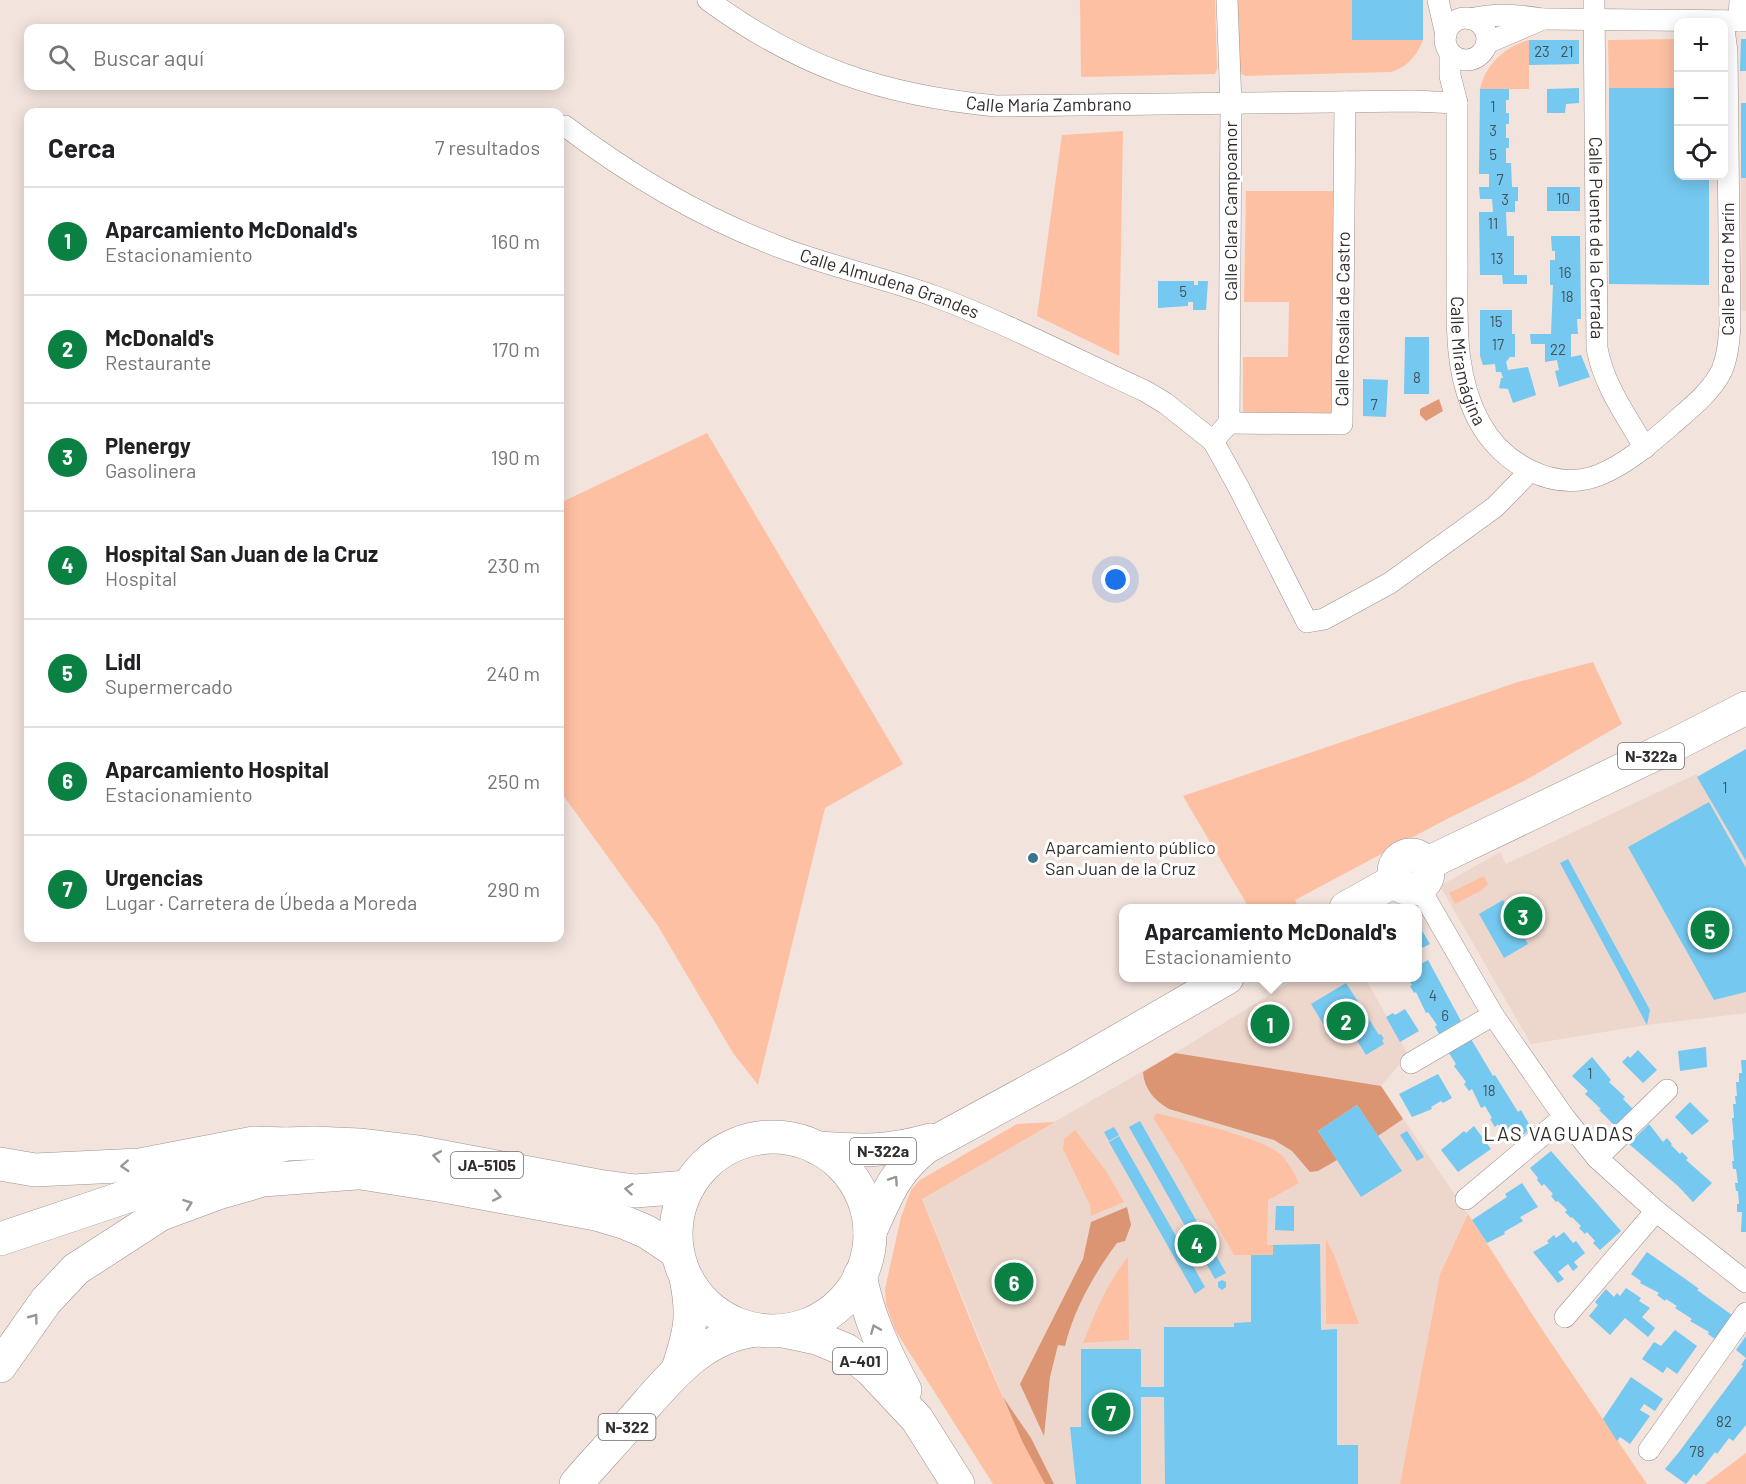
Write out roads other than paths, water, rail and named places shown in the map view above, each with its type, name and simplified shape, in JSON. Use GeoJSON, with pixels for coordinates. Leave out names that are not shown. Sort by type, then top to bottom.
{"type":"FeatureCollection","features":[{"type":"Feature","properties":{"kind":"main road","name":"N-322a"},"geometry":{"type":"LineString","coordinates":[[1357,904],[1746,708]]}},
{"type":"Feature","properties":{"kind":"main road","name":"N-322a"},"geometry":{"type":"LineString","coordinates":[[870,1233],[888,1190],[897,1174],[910,1160],[946,1136],[1073,1067],[1220,982]]}},
{"type":"Feature","properties":{"kind":"main road","name":"N-322a"},"geometry":{"type":"LineString","coordinates":[[818,1148],[893,1150],[946,1136]]}},
{"type":"Feature","properties":{"kind":"main road"},"geometry":{"type":"LineString","coordinates":[[762,1137],[784,1137],[818,1148],[842,1165],[859,1189],[865,1203],[870,1233],[866,1262],[850,1294],[835,1309],[817,1321],[771,1331],[739,1332],[719,1340],[678,1369],[688,1337],[692,1305],[682,1265],[677,1219],[688,1187],[705,1164],[722,1151],[741,1142],[762,1137]]}},
{"type":"Feature","properties":{"kind":"main road"},"geometry":{"type":"LineString","coordinates":[[0,1164],[35,1170],[140,1165],[254,1143],[286,1144]]}},
{"type":"Feature","properties":{"kind":"main road","name":"JA-5105"},"geometry":{"type":"LineString","coordinates":[[0,1239],[170,1182],[221,1161],[286,1144],[359,1145],[417,1152],[635,1191],[688,1187]]}},
{"type":"Feature","properties":{"kind":"main road","name":"JA-5105"},"geometry":{"type":"LineString","coordinates":[[170,1182],[269,1167],[315,1165],[444,1186],[596,1214],[626,1222],[647,1232],[682,1265]]}},
{"type":"Feature","properties":{"kind":"main road"},"geometry":{"type":"LineString","coordinates":[[0,1366],[46,1301],[76,1269],[161,1214],[218,1193],[263,1180],[356,1173]]}},
{"type":"Feature","properties":{"kind":"main road"},"geometry":{"type":"LineString","coordinates":[[682,1265],[699,1297],[715,1313],[735,1324],[771,1331]]}},
{"type":"Feature","properties":{"kind":"main road","name":"A-401"},"geometry":{"type":"LineString","coordinates":[[861,1275],[865,1301],[875,1329],[912,1400],[917,1419]]}},
{"type":"Feature","properties":{"kind":"main road","name":"A-401"},"geometry":{"type":"LineString","coordinates":[[771,1331],[817,1338],[846,1350],[870,1369],[917,1419],[958,1484]]}},
{"type":"Feature","properties":{"kind":"main road","name":"N-322"},"geometry":{"type":"LineString","coordinates":[[576,1484],[678,1369]]}},
{"type":"Feature","properties":{"kind":"street","name":"Calle María Zambrano"},"geometry":{"type":"LineString","coordinates":[[708,0],[751,29],[813,63],[885,88],[919,96],[996,105],[1413,101],[1457,103]]}},
{"type":"Feature","properties":{"kind":"street","name":"Calle Clara Campoamor"},"geometry":{"type":"LineString","coordinates":[[1227,0],[1231,104],[1229,423]]}},
{"type":"Feature","properties":{"kind":"street","name":"Calle Miramágina"},"geometry":{"type":"LineString","coordinates":[[1438,0],[1448,44],[1450,76],[1457,103],[1458,344],[1461,374],[1481,426],[1508,457],[1530,471],[1543,476],[1590,477],[1623,463],[1645,448]]}},
{"type":"Feature","properties":{"kind":"street"},"geometry":{"type":"LineString","coordinates":[[1449,0],[1467,19],[1476,21],[1483,27],[1487,43]]}},
{"type":"Feature","properties":{"kind":"street"},"geometry":{"type":"LineString","coordinates":[[1543,19],[1522,15],[1488,15],[1467,19],[1452,24],[1448,44],[1458,59],[1470,60],[1481,54],[1487,43],[1543,19],[1594,9],[1737,16]]}},
{"type":"Feature","properties":{"kind":"street","name":"Calle Puente de la Cerrada"},"geometry":{"type":"LineString","coordinates":[[1594,9],[1597,348],[1599,360],[1614,393],[1645,448]]}},
{"type":"Feature","properties":{"kind":"street","name":"Calle Pedro Marín"},"geometry":{"type":"LineString","coordinates":[[1645,448],[1688,411],[1708,390],[1721,372],[1728,350],[1730,316],[1727,52],[1737,16]]}},
{"type":"Feature","properties":{"kind":"street","name":"Calle Miramágina"},"geometry":{"type":"LineString","coordinates":[[1457,103],[1470,60]]}},
{"type":"Feature","properties":{"kind":"street","name":"Calle María Zambrano"},"geometry":{"type":"LineString","coordinates":[[1413,101],[1433,92],[1450,76]]}},
{"type":"Feature","properties":{"kind":"street","name":"Calle Rosalía de Castro"},"geometry":{"type":"LineString","coordinates":[[1229,423],[1342,424],[1346,102]]}},
{"type":"Feature","properties":{"kind":"street","name":"Calle Almudena Grandes"},"geometry":{"type":"LineString","coordinates":[[565,126],[633,175],[733,227],[795,253],[882,279],[980,315],[1145,391],[1165,403],[1213,441],[1306,622],[1324,619],[1390,583],[1495,507],[1530,471]]}},
{"type":"Feature","properties":{"kind":"street"},"geometry":{"type":"LineString","coordinates":[[1213,441],[1229,423]]}},
{"type":"Feature","properties":{"kind":"street"},"geometry":{"type":"LineString","coordinates":[[1414,877],[1493,1015],[1564,1117],[1598,1158],[1656,1211],[1746,1282]]}},
{"type":"Feature","properties":{"kind":"street"},"geometry":{"type":"LineString","coordinates":[[1411,1063],[1493,1015]]}},
{"type":"Feature","properties":{"kind":"street"},"geometry":{"type":"LineString","coordinates":[[1598,1158],[1667,1090]]}},
{"type":"Feature","properties":{"kind":"street"},"geometry":{"type":"LineString","coordinates":[[1466,1199],[1564,1117]]}},
{"type":"Feature","properties":{"kind":"street"},"geometry":{"type":"LineString","coordinates":[[1565,1317],[1656,1211]]}},
{"type":"Feature","properties":{"kind":"street"},"geometry":{"type":"LineString","coordinates":[[1649,1450],[1746,1313]]}},
{"type":"Feature","properties":{"kind":"place","name":"Aparcamiento público San Juan de la Cruz"},"geometry":{"type":"Point","coordinates":[1033,858]}},
{"type":"Feature","properties":{"kind":"place","name":"Plenergy"},"geometry":{"type":"Point","coordinates":[1523,916]}},
{"type":"Feature","properties":{"kind":"place","name":"Lidl"},"geometry":{"type":"Point","coordinates":[1710,930]}},
{"type":"Feature","properties":{"kind":"place","name":"McDonald's"},"geometry":{"type":"Point","coordinates":[1346,1021]}},
{"type":"Feature","properties":{"kind":"place","name":"Aparcamiento McDonald's"},"geometry":{"type":"Point","coordinates":[1270,1024]}},
{"type":"Feature","properties":{"kind":"place","name":"Hospital San Juan de la Cruz"},"geometry":{"type":"Point","coordinates":[1197,1244]}},
{"type":"Feature","properties":{"kind":"place","name":"Aparcamiento Hospital"},"geometry":{"type":"Point","coordinates":[1014,1282]}},
{"type":"Feature","properties":{"kind":"place","name":"Urgencias"},"geometry":{"type":"Point","coordinates":[1111,1412]}},
{"type":"Feature","properties":{"kind":"district","name":"LAS VAGUADAS"},"geometry":{"type":"Point","coordinates":[1559,1134]}}]}
